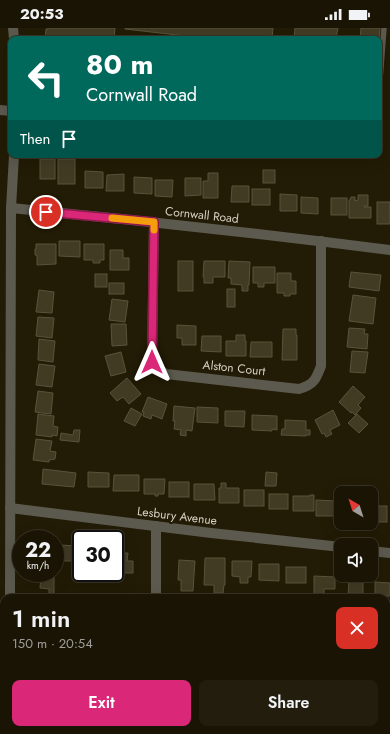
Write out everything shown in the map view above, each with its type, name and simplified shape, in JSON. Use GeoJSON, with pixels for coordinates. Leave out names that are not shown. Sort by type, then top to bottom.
{"type":"FeatureCollection","features":[{"type":"Feature","properties":{"kind":"street"},"geometry":{"type":"LineString","coordinates":[[10,594],[11,208],[14,158]]}},
{"type":"Feature","properties":{"kind":"street","name":"Cornwall Road"},"geometry":{"type":"LineString","coordinates":[[11,208],[154,222],[390,250]]}},
{"type":"Feature","properties":{"kind":"street","name":"Alston Court"},"geometry":{"type":"LineString","coordinates":[[154,222],[152,362],[158,369],[166,374],[299,389],[308,386],[315,380],[320,366],[322,242]]}},
{"type":"Feature","properties":{"kind":"street","name":"Lesbury Avenue"},"geometry":{"type":"LineString","coordinates":[[10,508],[334,546]]}},
{"type":"Feature","properties":{"kind":"street"},"geometry":{"type":"LineString","coordinates":[[156,526],[156,594]]}},
{"type":"Feature","properties":{"kind":"street"},"geometry":{"type":"LineString","coordinates":[[378,552],[390,553]]}},
{"type":"Feature","properties":{"kind":"lane"},"geometry":{"type":"LineString","coordinates":[[382,54],[384,28]]}},
{"type":"Feature","properties":{"kind":"building"},"geometry":{"type":"Polygon","coordinates":[[[115,28],[114,36],[45,36],[46,29],[115,28]]]}},
{"type":"Feature","properties":{"kind":"building"},"geometry":{"type":"Polygon","coordinates":[[[273,28],[272,36],[186,36],[125,29],[273,28]]]}},
{"type":"Feature","properties":{"kind":"building"},"geometry":{"type":"Polygon","coordinates":[[[295,28],[338,28],[337,36],[294,36],[295,28]]]}},
{"type":"Feature","properties":{"kind":"building"},"geometry":{"type":"Polygon","coordinates":[[[361,28],[380,28],[379,36],[360,36],[361,28]]]}},
{"type":"Feature","properties":{"kind":"building"},"geometry":{"type":"Polygon","coordinates":[[[40,159],[55,159],[55,179],[40,179],[40,159]]]}},
{"type":"Feature","properties":{"kind":"building"},"geometry":{"type":"Polygon","coordinates":[[[58,159],[75,159],[75,184],[58,184],[58,159]]]}},
{"type":"Feature","properties":{"kind":"building"},"geometry":{"type":"Polygon","coordinates":[[[263,170],[275,170],[275,183],[263,183],[263,170]]]}},
{"type":"Feature","properties":{"kind":"building"},"geometry":{"type":"Polygon","coordinates":[[[85,171],[103,172],[103,188],[85,188],[85,171]]]}},
{"type":"Feature","properties":{"kind":"building"},"geometry":{"type":"Polygon","coordinates":[[[208,173],[218,173],[218,198],[203,198],[203,181],[208,181],[208,173]]]}},
{"type":"Feature","properties":{"kind":"building"},"geometry":{"type":"Polygon","coordinates":[[[124,174],[124,191],[106,191],[107,175],[124,174]]]}},
{"type":"Feature","properties":{"kind":"building"},"geometry":{"type":"Polygon","coordinates":[[[134,177],[152,178],[152,194],[134,193],[134,177]]]}},
{"type":"Feature","properties":{"kind":"building"},"geometry":{"type":"Polygon","coordinates":[[[185,178],[201,178],[201,195],[185,196],[185,178]]]}},
{"type":"Feature","properties":{"kind":"building"},"geometry":{"type":"Polygon","coordinates":[[[155,180],[173,180],[172,197],[155,196],[155,180]]]}},
{"type":"Feature","properties":{"kind":"building"},"geometry":{"type":"Polygon","coordinates":[[[232,186],[249,186],[249,202],[231,202],[232,186]]]}},
{"type":"Feature","properties":{"kind":"building"},"geometry":{"type":"Polygon","coordinates":[[[252,189],[270,189],[270,205],[252,205],[252,189]]]}},
{"type":"Feature","properties":{"kind":"building"},"geometry":{"type":"Polygon","coordinates":[[[280,194],[297,195],[297,211],[280,211],[280,194]]]}},
{"type":"Feature","properties":{"kind":"building"},"geometry":{"type":"Polygon","coordinates":[[[358,195],[368,195],[368,206],[364,207],[371,207],[371,218],[349,218],[349,200],[351,197],[355,197],[355,201],[358,200],[358,195]]]}},
{"type":"Feature","properties":{"kind":"building"},"geometry":{"type":"Polygon","coordinates":[[[301,197],[318,198],[318,214],[301,213],[301,197]]]}},
{"type":"Feature","properties":{"kind":"building"},"geometry":{"type":"Polygon","coordinates":[[[331,198],[347,198],[347,215],[331,215],[331,198]]]}},
{"type":"Feature","properties":{"kind":"building"},"geometry":{"type":"Polygon","coordinates":[[[377,202],[390,202],[390,224],[377,224],[377,202]]]}},
{"type":"Feature","properties":{"kind":"building"},"geometry":{"type":"Polygon","coordinates":[[[59,241],[80,241],[80,257],[59,256],[59,241]]]}},
{"type":"Feature","properties":{"kind":"building"},"geometry":{"type":"Polygon","coordinates":[[[36,244],[56,244],[56,264],[37,265],[37,255],[35,255],[36,244]]]}},
{"type":"Feature","properties":{"kind":"building"},"geometry":{"type":"Polygon","coordinates":[[[84,244],[104,244],[104,260],[100,260],[100,263],[93,263],[93,260],[84,260],[84,244]]]}},
{"type":"Feature","properties":{"kind":"building"},"geometry":{"type":"Polygon","coordinates":[[[110,250],[123,250],[123,258],[129,258],[129,270],[110,270],[110,250]]]}},
{"type":"Feature","properties":{"kind":"building"},"geometry":{"type":"Polygon","coordinates":[[[178,261],[193,261],[193,291],[178,291],[178,261]]]}},
{"type":"Feature","properties":{"kind":"building"},"geometry":{"type":"Polygon","coordinates":[[[204,261],[225,261],[225,277],[213,277],[213,283],[204,283],[204,261]]]}},
{"type":"Feature","properties":{"kind":"building"},"geometry":{"type":"Polygon","coordinates":[[[229,261],[250,262],[248,291],[242,291],[242,285],[231,284],[231,278],[228,278],[229,261]]]}},
{"type":"Feature","properties":{"kind":"building"},"geometry":{"type":"Polygon","coordinates":[[[253,267],[275,267],[275,283],[264,283],[264,287],[258,287],[258,283],[253,283],[253,267]]]}},
{"type":"Feature","properties":{"kind":"building"},"geometry":{"type":"Polygon","coordinates":[[[351,272],[381,275],[379,291],[349,287],[351,272]]]}},
{"type":"Feature","properties":{"kind":"building"},"geometry":{"type":"Polygon","coordinates":[[[277,273],[291,273],[291,281],[296,281],[296,294],[284,296],[284,293],[277,293],[277,273]]]}},
{"type":"Feature","properties":{"kind":"building"},"geometry":{"type":"Polygon","coordinates":[[[95,274],[107,274],[107,287],[95,287],[95,274]]]}},
{"type":"Feature","properties":{"kind":"building"},"geometry":{"type":"Polygon","coordinates":[[[109,283],[124,283],[124,294],[109,294],[109,283]]]}},
{"type":"Feature","properties":{"kind":"building"},"geometry":{"type":"Polygon","coordinates":[[[227,289],[235,289],[235,307],[227,307],[227,289]]]}},
{"type":"Feature","properties":{"kind":"building"},"geometry":{"type":"Polygon","coordinates":[[[39,290],[54,292],[52,313],[36,312],[39,290]]]}},
{"type":"Feature","properties":{"kind":"building"},"geometry":{"type":"Polygon","coordinates":[[[353,295],[376,298],[373,324],[349,321],[353,295]]]}},
{"type":"Feature","properties":{"kind":"building"},"geometry":{"type":"Polygon","coordinates":[[[112,299],[128,301],[125,322],[109,320],[112,299]]]}},
{"type":"Feature","properties":{"kind":"building"},"geometry":{"type":"Polygon","coordinates":[[[38,317],[54,318],[52,338],[36,336],[38,317]]]}},
{"type":"Feature","properties":{"kind":"building"},"geometry":{"type":"Polygon","coordinates":[[[111,324],[126,324],[127,345],[112,346],[111,324]]]}},
{"type":"Feature","properties":{"kind":"building"},"geometry":{"type":"Polygon","coordinates":[[[177,325],[196,326],[196,345],[182,345],[182,338],[177,338],[177,325]]]}},
{"type":"Feature","properties":{"kind":"building"},"geometry":{"type":"Polygon","coordinates":[[[349,328],[365,329],[364,334],[368,334],[367,349],[347,347],[349,328]]]}},
{"type":"Feature","properties":{"kind":"building"},"geometry":{"type":"Polygon","coordinates":[[[283,329],[296,329],[297,360],[282,360],[283,329]]]}},
{"type":"Feature","properties":{"kind":"building"},"geometry":{"type":"Polygon","coordinates":[[[236,335],[245,335],[246,356],[226,356],[226,341],[236,341],[236,335]]]}},
{"type":"Feature","properties":{"kind":"building"},"geometry":{"type":"Polygon","coordinates":[[[202,336],[221,336],[221,352],[201,351],[202,336]]]}},
{"type":"Feature","properties":{"kind":"building"},"geometry":{"type":"Polygon","coordinates":[[[39,339],[55,341],[53,362],[38,360],[39,339]]]}},
{"type":"Feature","properties":{"kind":"building"},"geometry":{"type":"Polygon","coordinates":[[[251,342],[272,342],[272,357],[250,357],[251,342]]]}},
{"type":"Feature","properties":{"kind":"building"},"geometry":{"type":"Polygon","coordinates":[[[352,351],[368,352],[365,373],[350,372],[352,351]]]}},
{"type":"Feature","properties":{"kind":"building"},"geometry":{"type":"Polygon","coordinates":[[[121,352],[126,372],[111,376],[105,356],[121,352]]]}},
{"type":"Feature","properties":{"kind":"building"},"geometry":{"type":"Polygon","coordinates":[[[39,364],[55,366],[52,387],[36,385],[39,364]]]}},
{"type":"Feature","properties":{"kind":"building"},"geometry":{"type":"Polygon","coordinates":[[[127,378],[141,394],[129,404],[123,397],[117,401],[110,393],[127,378]]]}},
{"type":"Feature","properties":{"kind":"building"},"geometry":{"type":"Polygon","coordinates":[[[353,386],[365,397],[358,405],[361,408],[355,415],[339,402],[353,386]]]}},
{"type":"Feature","properties":{"kind":"building"},"geometry":{"type":"Polygon","coordinates":[[[38,391],[53,393],[51,414],[35,412],[38,391]]]}},
{"type":"Feature","properties":{"kind":"building"},"geometry":{"type":"Polygon","coordinates":[[[148,397],[167,404],[162,419],[152,415],[151,419],[143,416],[144,412],[142,412],[148,397]]]}},
{"type":"Feature","properties":{"kind":"building"},"geometry":{"type":"Polygon","coordinates":[[[174,406],[195,408],[192,431],[186,430],[186,436],[180,435],[181,430],[174,429],[174,406]]]}},
{"type":"Feature","properties":{"kind":"building"},"geometry":{"type":"Polygon","coordinates":[[[197,407],[218,408],[218,423],[197,422],[197,407]]]}},
{"type":"Feature","properties":{"kind":"building"},"geometry":{"type":"Polygon","coordinates":[[[131,408],[142,414],[135,426],[124,421],[131,408]]]}},
{"type":"Feature","properties":{"kind":"building"},"geometry":{"type":"Polygon","coordinates":[[[333,410],[340,425],[330,430],[332,434],[326,437],[324,433],[322,434],[315,420],[333,410]]]}},
{"type":"Feature","properties":{"kind":"building"},"geometry":{"type":"Polygon","coordinates":[[[225,411],[245,411],[244,427],[225,426],[225,411]]]}},
{"type":"Feature","properties":{"kind":"building"},"geometry":{"type":"Polygon","coordinates":[[[38,414],[54,416],[53,426],[58,427],[57,436],[52,435],[52,437],[36,435],[38,414]]]}},
{"type":"Feature","properties":{"kind":"building"},"geometry":{"type":"Polygon","coordinates":[[[357,414],[368,424],[359,433],[348,423],[357,414]]]}},
{"type":"Feature","properties":{"kind":"building"},"geometry":{"type":"Polygon","coordinates":[[[252,415],[277,416],[277,430],[252,430],[252,415]]]}},
{"type":"Feature","properties":{"kind":"building"},"geometry":{"type":"Polygon","coordinates":[[[285,420],[306,421],[306,430],[310,430],[310,435],[281,435],[282,429],[285,429],[285,420]]]}},
{"type":"Feature","properties":{"kind":"building"},"geometry":{"type":"Polygon","coordinates":[[[74,430],[80,430],[79,442],[60,440],[61,433],[73,435],[74,430]]]}},
{"type":"Feature","properties":{"kind":"building"},"geometry":{"type":"Polygon","coordinates":[[[36,439],[52,441],[50,451],[56,452],[55,459],[49,460],[49,462],[33,460],[36,439]]]}},
{"type":"Feature","properties":{"kind":"building"},"geometry":{"type":"Polygon","coordinates":[[[43,469],[76,473],[74,487],[42,484],[43,469]]]}},
{"type":"Feature","properties":{"kind":"building"},"geometry":{"type":"Polygon","coordinates":[[[88,472],[109,473],[109,487],[88,487],[88,472]]]}},
{"type":"Feature","properties":{"kind":"building"},"geometry":{"type":"Polygon","coordinates":[[[266,472],[277,473],[276,486],[265,486],[266,472]]]}},
{"type":"Feature","properties":{"kind":"building"},"geometry":{"type":"Polygon","coordinates":[[[114,475],[139,475],[139,491],[113,491],[114,475]]]}},
{"type":"Feature","properties":{"kind":"building"},"geometry":{"type":"Polygon","coordinates":[[[144,479],[165,479],[164,494],[158,494],[158,496],[155,496],[155,494],[144,494],[144,479]]]}},
{"type":"Feature","properties":{"kind":"building"},"geometry":{"type":"Polygon","coordinates":[[[169,482],[189,482],[189,497],[169,497],[169,482]]]}},
{"type":"Feature","properties":{"kind":"building"},"geometry":{"type":"Polygon","coordinates":[[[221,483],[226,483],[226,488],[239,488],[239,503],[219,503],[219,488],[221,488],[221,483]]]}},
{"type":"Feature","properties":{"kind":"building"},"geometry":{"type":"Polygon","coordinates":[[[194,484],[214,484],[215,500],[194,500],[194,484]]]}},
{"type":"Feature","properties":{"kind":"building"},"geometry":{"type":"Polygon","coordinates":[[[244,490],[264,490],[264,506],[244,506],[244,490]]]}},
{"type":"Feature","properties":{"kind":"building"},"geometry":{"type":"Polygon","coordinates":[[[269,494],[288,494],[288,509],[269,509],[269,494]]]}},
{"type":"Feature","properties":{"kind":"building"},"geometry":{"type":"Polygon","coordinates":[[[314,495],[314,511],[293,511],[293,496],[314,495]]]}},
{"type":"Feature","properties":{"kind":"building"},"geometry":{"type":"Polygon","coordinates":[[[316,500],[334,501],[334,516],[316,516],[316,500]]]}},
{"type":"Feature","properties":{"kind":"building"},"geometry":{"type":"Polygon","coordinates":[[[378,506],[387,506],[387,522],[378,522],[378,506]]]}},
{"type":"Feature","properties":{"kind":"building"},"geometry":{"type":"Polygon","coordinates":[[[64,545],[72,546],[72,561],[64,561],[64,545]]]}},
{"type":"Feature","properties":{"kind":"building"},"geometry":{"type":"Polygon","coordinates":[[[124,553],[128,553],[127,561],[133,561],[133,573],[124,573],[124,553]]]}},
{"type":"Feature","properties":{"kind":"building"},"geometry":{"type":"Polygon","coordinates":[[[205,558],[225,558],[225,585],[223,593],[214,593],[214,585],[204,585],[205,558]]]}},
{"type":"Feature","properties":{"kind":"building"},"geometry":{"type":"Polygon","coordinates":[[[179,560],[195,561],[193,591],[181,591],[181,580],[178,580],[179,560]]]}},
{"type":"Feature","properties":{"kind":"building"},"geometry":{"type":"Polygon","coordinates":[[[232,561],[252,561],[251,577],[248,577],[248,583],[240,583],[240,577],[232,576],[232,561]]]}},
{"type":"Feature","properties":{"kind":"building"},"geometry":{"type":"Polygon","coordinates":[[[259,564],[279,564],[279,581],[259,580],[259,564]]]}},
{"type":"Feature","properties":{"kind":"building"},"geometry":{"type":"Polygon","coordinates":[[[286,567],[306,567],[306,583],[286,583],[286,567]]]}},
{"type":"Feature","properties":{"kind":"building"},"geometry":{"type":"Polygon","coordinates":[[[314,576],[334,577],[335,589],[324,589],[324,594],[314,594],[314,576]]]}},
{"type":"Feature","properties":{"kind":"building"},"geometry":{"type":"Polygon","coordinates":[[[40,582],[54,582],[54,594],[49,593],[49,589],[40,588],[40,582]]]}},
{"type":"Feature","properties":{"kind":"building"},"geometry":{"type":"Polygon","coordinates":[[[349,582],[363,582],[363,594],[348,594],[349,582]]]}},
{"type":"Feature","properties":{"kind":"building"},"geometry":{"type":"Polygon","coordinates":[[[375,582],[390,583],[390,594],[375,594],[375,582]]]}},
{"type":"Feature","properties":{"kind":"slow traffic"},"geometry":{"type":"LineString","coordinates":[[112,218],[154,222],[154,230]]}},
{"type":"Feature","properties":{"kind":"route"},"geometry":{"type":"LineString","coordinates":[[46,212],[154,222],[152,362]]}}]}
